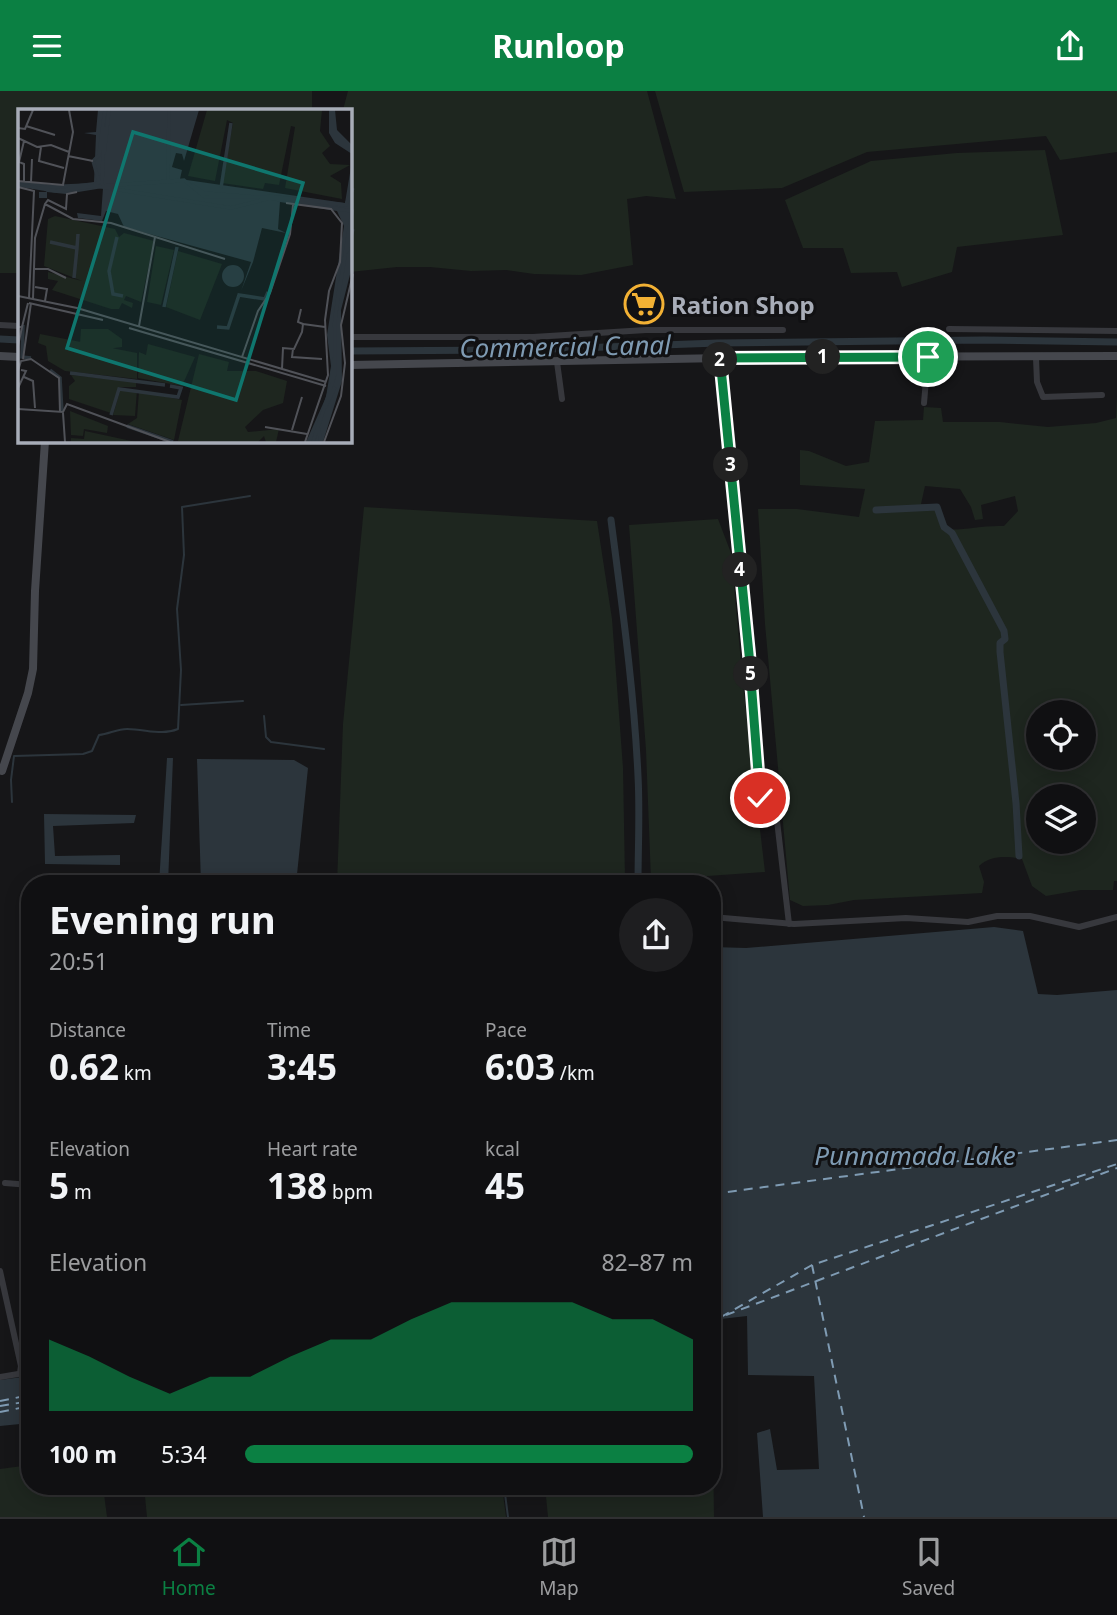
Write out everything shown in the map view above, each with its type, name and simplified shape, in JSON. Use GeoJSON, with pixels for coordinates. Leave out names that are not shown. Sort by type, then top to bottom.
{"type":"FeatureCollection","features":[{"type":"Feature","properties":{"kind":"main road"},"geometry":{"type":"LineString","coordinates":[[0,356],[18,357]]}},
{"type":"Feature","properties":{"kind":"main road"},"geometry":{"type":"LineString","coordinates":[[352,365],[535,359],[557,362],[720,358],[1117,356]]}},
{"type":"Feature","properties":{"kind":"main road"},"geometry":{"type":"LineString","coordinates":[[1,773],[28,693],[33,669],[34,591],[45,443]]}},
{"type":"Feature","properties":{"kind":"street"},"geometry":{"type":"LineString","coordinates":[[0,325],[18,326]]}},
{"type":"Feature","properties":{"kind":"street"},"geometry":{"type":"LineString","coordinates":[[949,329],[1117,331]]}},
{"type":"Feature","properties":{"kind":"street"},"geometry":{"type":"LineString","coordinates":[[352,338],[533,338],[646,330],[783,330]]}},
{"type":"Feature","properties":{"kind":"street"},"geometry":{"type":"LineString","coordinates":[[533,338],[535,359]]}},
{"type":"Feature","properties":{"kind":"street"},"geometry":{"type":"LineString","coordinates":[[924,403],[928,357]]}},
{"type":"Feature","properties":{"kind":"street"},"geometry":{"type":"LineString","coordinates":[[720,358],[760,798],[763,804],[774,807],[776,812],[789,924]]}},
{"type":"Feature","properties":{"kind":"street"},"geometry":{"type":"LineString","coordinates":[[1036,358],[1037,382],[1042,397],[1102,395]]}},
{"type":"Feature","properties":{"kind":"street"},"geometry":{"type":"LineString","coordinates":[[557,362],[562,399]]}},
{"type":"Feature","properties":{"kind":"street"},"geometry":{"type":"LineString","coordinates":[[721,917],[789,924],[906,918],[968,922],[997,916],[1030,916],[1079,927],[1117,917]]}},
{"type":"Feature","properties":{"kind":"street"},"geometry":{"type":"LineString","coordinates":[[5,1183],[21,1184]]}},
{"type":"Feature","properties":{"kind":"street"},"geometry":{"type":"LineString","coordinates":[[0,1271],[21,1366],[20,1373],[0,1377]]}},
{"type":"Feature","properties":{"kind":"shaded area"},"geometry":{"type":"Polygon","coordinates":[[[0,91],[312,91],[312,109],[18,109],[18,273],[0,273],[0,91]]]}},
{"type":"Feature","properties":{"kind":"shaded area"},"geometry":{"type":"Polygon","coordinates":[[[348,91],[647,91],[676,199],[646,196],[627,199],[633,265],[581,275],[430,267],[352,272],[352,109],[343,109],[348,91]]]}},
{"type":"Feature","properties":{"kind":"shaded area"},"geometry":{"type":"Polygon","coordinates":[[[655,91],[1117,91],[1117,152],[1060,160],[1046,136],[867,152],[782,188],[684,192],[655,91]]]}},
{"type":"Feature","properties":{"kind":"shaded area"},"geometry":{"type":"Polygon","coordinates":[[[1045,150],[1063,235],[957,247],[952,272],[902,287],[897,272],[851,273],[843,248],[803,248],[785,200],[871,161],[957,153],[1045,150]]]}},
{"type":"Feature","properties":{"kind":"shaded area"},"geometry":{"type":"Polygon","coordinates":[[[1117,396],[1117,881],[1114,881],[1113,890],[1081,890],[1046,896],[1032,886],[1022,859],[1005,857],[988,860],[979,866],[984,882],[982,893],[854,900],[803,906],[790,900],[765,624],[758,509],[797,509],[859,517],[865,489],[800,485],[800,450],[846,466],[869,462],[875,421],[923,420],[924,407],[941,408],[943,422],[1000,422],[1048,427],[1096,423],[1116,418],[1117,396]],[[925,486],[921,504],[937,504],[941,529],[1004,526],[1018,511],[1015,496],[981,505],[983,519],[975,520],[960,489],[925,486]]]}},
{"type":"Feature","properties":{"kind":"shaded area"},"geometry":{"type":"Polygon","coordinates":[[[364,507],[597,521],[612,619],[623,768],[625,875],[337,875],[343,724],[364,507]]]}},
{"type":"Feature","properties":{"kind":"shaded area"},"geometry":{"type":"Polygon","coordinates":[[[718,519],[731,553],[765,872],[651,875],[646,750],[629,525],[718,519]]]}},
{"type":"Feature","properties":{"kind":"shaded area"},"geometry":{"type":"Polygon","coordinates":[[[21,1466],[21,1495],[104,1495],[107,1517],[0,1517],[0,1469],[21,1466]]]}},
{"type":"Feature","properties":{"kind":"shaded area"},"geometry":{"type":"Polygon","coordinates":[[[145,1495],[503,1495],[506,1517],[147,1517],[145,1495]]]}},
{"type":"Feature","properties":{"kind":"shaded area"},"geometry":{"type":"Polygon","coordinates":[[[546,1495],[714,1495],[714,1517],[548,1517],[546,1495]]]}},
{"type":"Feature","properties":{"kind":"water"},"geometry":{"type":"Polygon","coordinates":[[[167,758],[173,758],[168,875],[160,875],[167,758]]]}},
{"type":"Feature","properties":{"kind":"water"},"geometry":{"type":"Polygon","coordinates":[[[197,759],[294,760],[308,768],[297,875],[201,875],[197,759]]]}},
{"type":"Feature","properties":{"kind":"water"},"geometry":{"type":"Polygon","coordinates":[[[44,814],[136,815],[134,823],[53,826],[55,856],[120,855],[120,865],[45,864],[44,814]]]}},
{"type":"Feature","properties":{"kind":"water","name":"Punnamada Lake"},"geometry":{"type":"Polygon","coordinates":[[[994,927],[1023,931],[1038,994],[1117,990],[1117,1517],[763,1517],[757,1433],[770,1429],[777,1470],[819,1469],[814,1376],[748,1375],[747,1316],[721,1319],[721,947],[746,948],[994,927]]]}},
{"type":"Feature","properties":{"kind":"water"},"geometry":{"type":"Polygon","coordinates":[[[21,1377],[21,1424],[0,1426],[0,1380],[21,1377]]]}},
{"type":"Feature","properties":{"kind":"waterway","name":"Commercial Canal"},"geometry":{"type":"LineString","coordinates":[[0,339],[18,340]]}},
{"type":"Feature","properties":{"kind":"waterway","name":"Commercial Canal"},"geometry":{"type":"LineString","coordinates":[[352,351],[522,350],[718,343],[984,340],[1117,342]]}},
{"type":"Feature","properties":{"kind":"waterway"},"geometry":{"type":"LineString","coordinates":[[12,802],[14,756],[83,754],[92,751],[99,735],[123,729],[159,732],[178,729],[181,670],[177,609],[184,555],[182,507],[250,496]]}},
{"type":"Feature","properties":{"kind":"waterway"},"geometry":{"type":"LineString","coordinates":[[876,510],[937,507],[944,527],[952,533],[1004,631],[1005,639],[1000,643],[1000,652],[1019,856]]}},
{"type":"Feature","properties":{"kind":"waterway"},"geometry":{"type":"LineString","coordinates":[[611,520],[636,744],[638,875]]}},
{"type":"Feature","properties":{"kind":"waterway"},"geometry":{"type":"LineString","coordinates":[[181,705],[243,701]]}},
{"type":"Feature","properties":{"kind":"waterway"},"geometry":{"type":"LineString","coordinates":[[264,716],[266,737],[271,742],[324,749]]}},
{"type":"Feature","properties":{"kind":"waterway"},"geometry":{"type":"LineString","coordinates":[[505,1495],[508,1517]]}},
{"type":"Feature","properties":{"kind":"ferry route"},"geometry":{"type":"LineString","coordinates":[[721,1193],[1117,1140]]}},
{"type":"Feature","properties":{"kind":"ferry route"},"geometry":{"type":"LineString","coordinates":[[721,1317],[812,1265],[1117,1164]]}},
{"type":"Feature","properties":{"kind":"ferry route"},"geometry":{"type":"LineString","coordinates":[[726,1315],[1117,1168]]}},
{"type":"Feature","properties":{"kind":"ferry route"},"geometry":{"type":"LineString","coordinates":[[812,1265],[864,1517]]}},
{"type":"Feature","properties":{"kind":"ferry route"},"geometry":{"type":"LineString","coordinates":[[0,1401],[21,1397]]}},
{"type":"Feature","properties":{"kind":"ferry route"},"geometry":{"type":"LineString","coordinates":[[0,1406],[21,1402]]}},
{"type":"Feature","properties":{"kind":"ferry route"},"geometry":{"type":"LineString","coordinates":[[0,1412],[21,1408]]}},
{"type":"Feature","properties":{"kind":"place","name":"Ration Shop"},"geometry":{"type":"Point","coordinates":[644,304]}},
{"type":"Feature","properties":{"kind":"route"},"geometry":{"type":"LineString","coordinates":[[760,798],[720,358],[928,357]]}}]}
